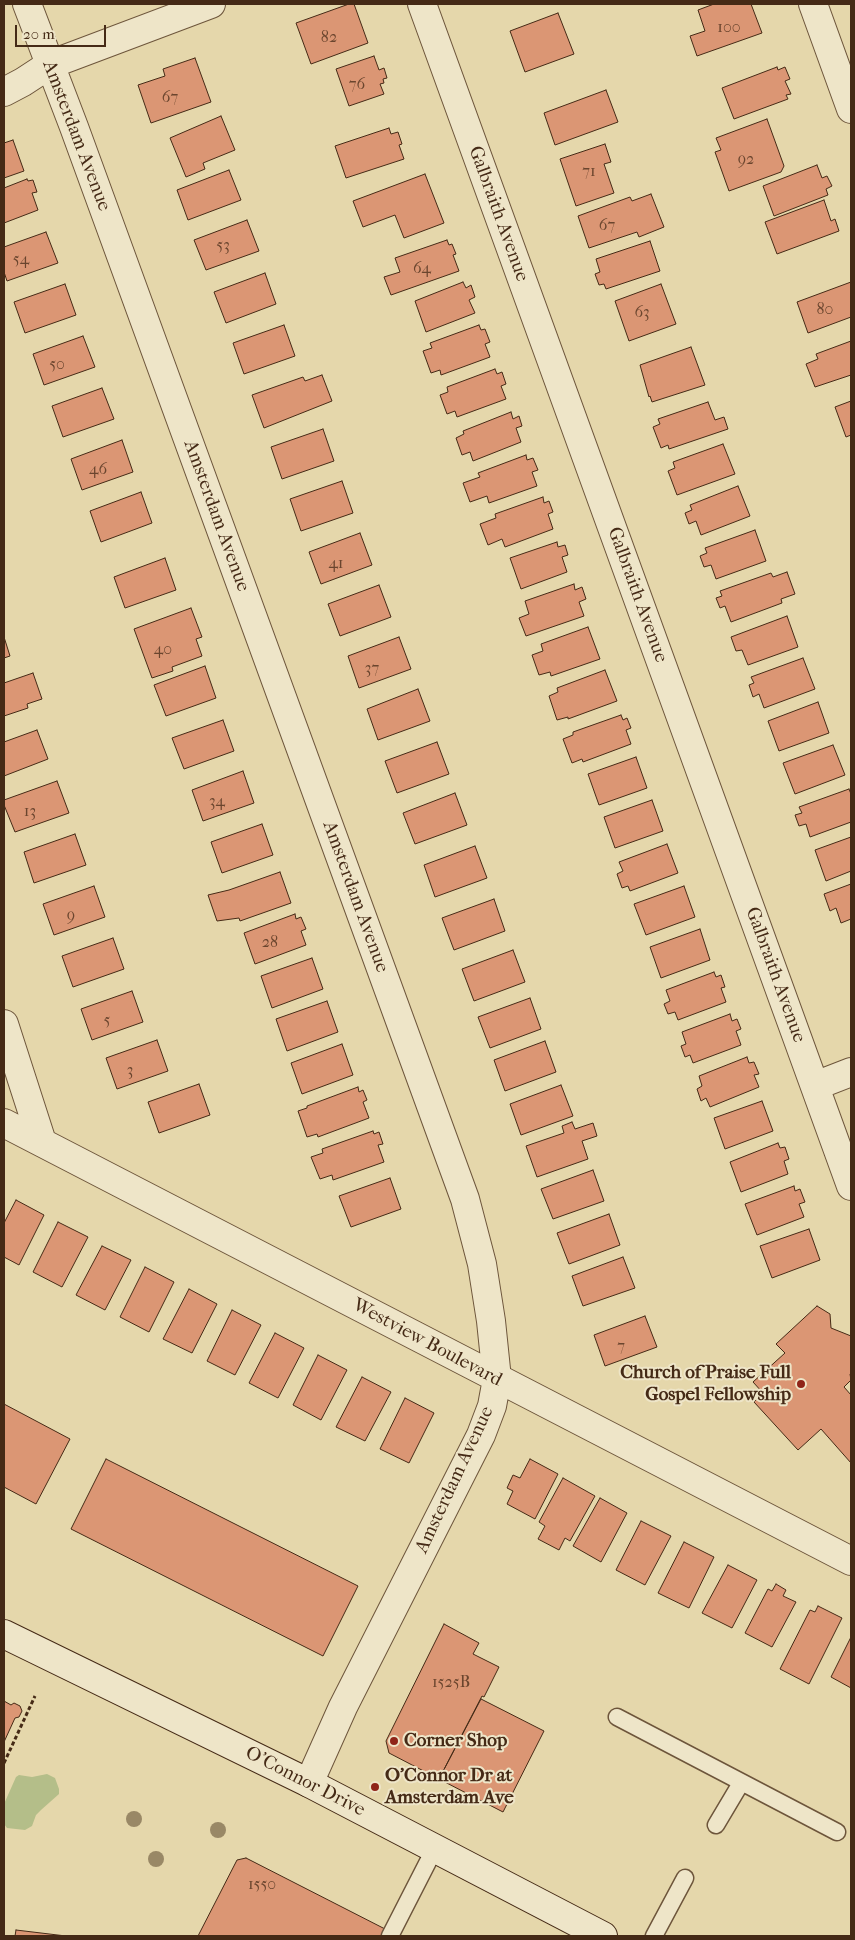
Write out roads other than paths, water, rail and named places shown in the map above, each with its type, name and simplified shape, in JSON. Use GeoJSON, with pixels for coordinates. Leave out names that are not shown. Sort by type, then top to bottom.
{"type":"FeatureCollection","features":[{"type":"Feature","properties":{"kind":"street","name":"Amsterdam Avenue"},"geometry":{"type":"LineString","coordinates":[[27,4],[77,136],[465,1199],[482,1264],[492,1321],[496,1379],[492,1406],[481,1435],[343,1707],[309,1783]]}},
{"type":"Feature","properties":{"kind":"street"},"geometry":{"type":"LineString","coordinates":[[4,92],[24,82],[49,65],[211,4]]}},
{"type":"Feature","properties":{"kind":"street","name":"Galbraith Avenue"},"geometry":{"type":"LineString","coordinates":[[422,4],[851,1186]]}},
{"type":"Feature","properties":{"kind":"street"},"geometry":{"type":"LineString","coordinates":[[813,4],[851,109]]}},
{"type":"Feature","properties":{"kind":"street"},"geometry":{"type":"LineString","coordinates":[[4,1024],[42,1142]]}},
{"type":"Feature","properties":{"kind":"street"},"geometry":{"type":"LineString","coordinates":[[815,1086],[851,1072]]}},
{"type":"Feature","properties":{"kind":"street","name":"Westview Boulevard"},"geometry":{"type":"LineString","coordinates":[[4,1123],[851,1561]]}},
{"type":"Feature","properties":{"kind":"street","name":"O'Connor Drive"},"geometry":{"type":"LineString","coordinates":[[4,1634],[309,1783],[435,1848],[592,1934]]}},
{"type":"Feature","properties":{"kind":"lane"},"geometry":{"type":"LineString","coordinates":[[617,1716],[837,1832]]}},
{"type":"Feature","properties":{"kind":"lane"},"geometry":{"type":"LineString","coordinates":[[716,1825],[741,1783]]}},
{"type":"Feature","properties":{"kind":"lane"},"geometry":{"type":"LineString","coordinates":[[390,1936],[435,1848]]}},
{"type":"Feature","properties":{"kind":"lane"},"geometry":{"type":"LineString","coordinates":[[654,1936],[686,1878]]}},
{"type":"Feature","properties":{"kind":"place","name":"Church of Praise Full Gospel Fellowship"},"geometry":{"type":"Point","coordinates":[801,1384]}},
{"type":"Feature","properties":{"kind":"place","name":"Corner Shop"},"geometry":{"type":"Point","coordinates":[394,1741]}},
{"type":"Feature","properties":{"kind":"place","name":"O'Connor Dr at Amsterdam Ave"},"geometry":{"type":"Point","coordinates":[375,1787]}}]}
